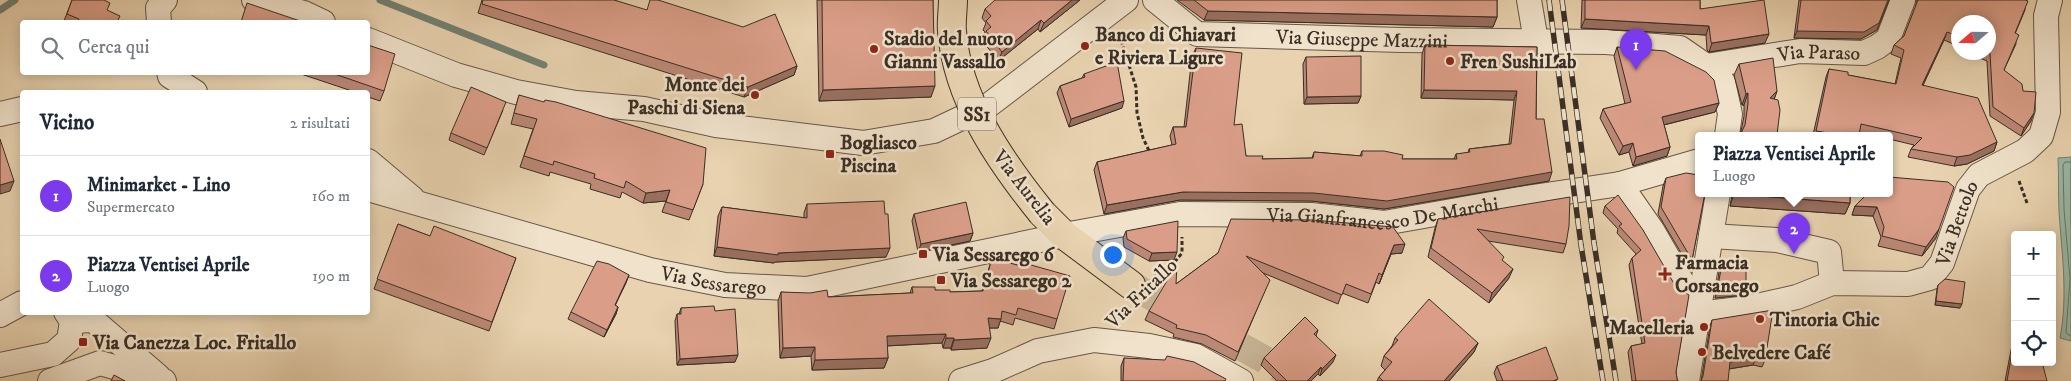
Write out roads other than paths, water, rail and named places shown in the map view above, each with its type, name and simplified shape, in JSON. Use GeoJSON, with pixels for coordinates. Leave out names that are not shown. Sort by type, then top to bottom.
{"type":"FeatureCollection","features":[{"type":"Feature","properties":{"kind":"main road","name":"Via Aurelia"},"geometry":{"type":"LineString","coordinates":[[954,0],[952,30],[962,82],[989,139],[1020,185],[1042,213],[1064,235],[1137,289]]}},
{"type":"Feature","properties":{"kind":"street"},"geometry":{"type":"LineString","coordinates":[[159,20],[158,8],[165,0]]}},
{"type":"Feature","properties":{"kind":"street"},"geometry":{"type":"LineString","coordinates":[[254,0],[318,20]]}},
{"type":"Feature","properties":{"kind":"street","name":"Via Giuseppe Mazzini"},"geometry":{"type":"LineString","coordinates":[[1155,0],[1196,34],[1606,42],[1680,48],[1706,66],[1723,82],[1730,114],[1727,132]]}},
{"type":"Feature","properties":{"kind":"street"},"geometry":{"type":"LineString","coordinates":[[1529,0],[1536,41]]}},
{"type":"Feature","properties":{"kind":"street","name":"Via Paraso"},"geometry":{"type":"LineString","coordinates":[[1706,66],[1800,51],[1864,53],[1877,48],[1888,38],[1903,0]]}},
{"type":"Feature","properties":{"kind":"street","name":"Via Bettolo"},"geometry":{"type":"LineString","coordinates":[[1832,283],[1908,284],[1930,278],[1942,263],[1968,189],[1979,175],[2025,151],[2041,136],[2048,112],[2046,16],[2050,0]]}},
{"type":"Feature","properties":{"kind":"street"},"geometry":{"type":"LineString","coordinates":[[370,41],[456,75],[516,92],[576,103],[644,109],[716,124],[863,143],[934,131],[989,105],[1124,2]]}},
{"type":"Feature","properties":{"kind":"street"},"geometry":{"type":"LineString","coordinates":[[170,75],[192,90]]}},
{"type":"Feature","properties":{"kind":"street"},"geometry":{"type":"LineString","coordinates":[[0,114],[20,109]]}},
{"type":"Feature","properties":{"kind":"street","name":"Via Gianfrancesco De Marchi"},"geometry":{"type":"LineString","coordinates":[[1064,235],[1180,214],[1311,215],[1384,224],[1520,199],[1620,184],[1695,162]]}},
{"type":"Feature","properties":{"kind":"street"},"geometry":{"type":"LineString","coordinates":[[370,163],[419,204]]}},
{"type":"Feature","properties":{"kind":"street"},"geometry":{"type":"LineString","coordinates":[[1620,184],[1652,230],[1685,287],[1699,304],[1748,308],[1797,297],[1832,283],[1829,252],[1777,240],[1711,236]]}},
{"type":"Feature","properties":{"kind":"street","name":"Via Sessarego"},"geometry":{"type":"LineString","coordinates":[[370,189],[650,270],[726,285],[807,289],[1064,235]]}},
{"type":"Feature","properties":{"kind":"street"},"geometry":{"type":"LineString","coordinates":[[1687,381],[1717,197]]}},
{"type":"Feature","properties":{"kind":"street"},"geometry":{"type":"LineString","coordinates":[[0,315],[20,304]]}},
{"type":"Feature","properties":{"kind":"street"},"geometry":{"type":"LineString","coordinates":[[0,365],[53,354],[69,340],[69,317],[93,320],[164,381]]}},
{"type":"Feature","properties":{"kind":"street","name":"Via Fritallo"},"geometry":{"type":"LineString","coordinates":[[960,381],[993,371],[1038,351],[1094,340],[1149,346],[1196,356],[1241,381]]}},
{"type":"Feature","properties":{"kind":"street"},"geometry":{"type":"LineString","coordinates":[[50,381],[100,363],[164,381]]}},
{"type":"Feature","properties":{"kind":"water"},"geometry":{"type":"Polygon","coordinates":[[[2071,157],[2071,341],[2060,338],[2064,291],[2058,158],[2071,157]]]}},
{"type":"Feature","properties":{"kind":"waterway"},"geometry":{"type":"LineString","coordinates":[[0,10],[15,0]]}},
{"type":"Feature","properties":{"kind":"waterway"},"geometry":{"type":"LineString","coordinates":[[380,0],[544,65]]}},
{"type":"Feature","properties":{"kind":"tunnel"},"geometry":{"type":"LineString","coordinates":[[1131,285],[1303,381]]}},
{"type":"Feature","properties":{"kind":"railway"},"geometry":{"type":"LineString","coordinates":[[1549,0],[1581,245],[1603,381]]}},
{"type":"Feature","properties":{"kind":"railway"},"geometry":{"type":"LineString","coordinates":[[1562,0],[1594,243],[1616,381]]}},
{"type":"Feature","properties":{"kind":"place","name":"Banco di Chiavari e Riviera Ligure"},"geometry":{"type":"Point","coordinates":[1085,46]}},
{"type":"Feature","properties":{"kind":"place","name":"Stadio del nuoto Gianni Vassallo"},"geometry":{"type":"Point","coordinates":[874,49]}},
{"type":"Feature","properties":{"kind":"place","name":"Fren SushiLab"},"geometry":{"type":"Point","coordinates":[1450,61]}},
{"type":"Feature","properties":{"kind":"place","name":"Minimarket - Lino"},"geometry":{"type":"Point","coordinates":[1636,70]}},
{"type":"Feature","properties":{"kind":"place","name":"Monte dei Paschi di Siena"},"geometry":{"type":"Point","coordinates":[755,95]}},
{"type":"Feature","properties":{"kind":"place","name":"Bogliasco Piscina"},"geometry":{"type":"Point","coordinates":[830,154]}},
{"type":"Feature","properties":{"kind":"place","name":"Via Sessarego 6"},"geometry":{"type":"Point","coordinates":[923,254]}},
{"type":"Feature","properties":{"kind":"place","name":"Piazza Ventisei Aprile"},"geometry":{"type":"Point","coordinates":[1794,254]}},
{"type":"Feature","properties":{"kind":"place","name":"Farmacia Corsanego"},"geometry":{"type":"Point","coordinates":[1665,274]}},
{"type":"Feature","properties":{"kind":"place","name":"Via Sessarego 2"},"geometry":{"type":"Point","coordinates":[941,280]}},
{"type":"Feature","properties":{"kind":"place","name":"Tintoria Chic"},"geometry":{"type":"Point","coordinates":[1760,319]}},
{"type":"Feature","properties":{"kind":"place","name":"Macelleria"},"geometry":{"type":"Point","coordinates":[1704,327]}},
{"type":"Feature","properties":{"kind":"place","name":"Via Canezza Loc. Fritallo"},"geometry":{"type":"Point","coordinates":[83,342]}},
{"type":"Feature","properties":{"kind":"place","name":"Belvedere Café"},"geometry":{"type":"Point","coordinates":[1702,352]}}]}
